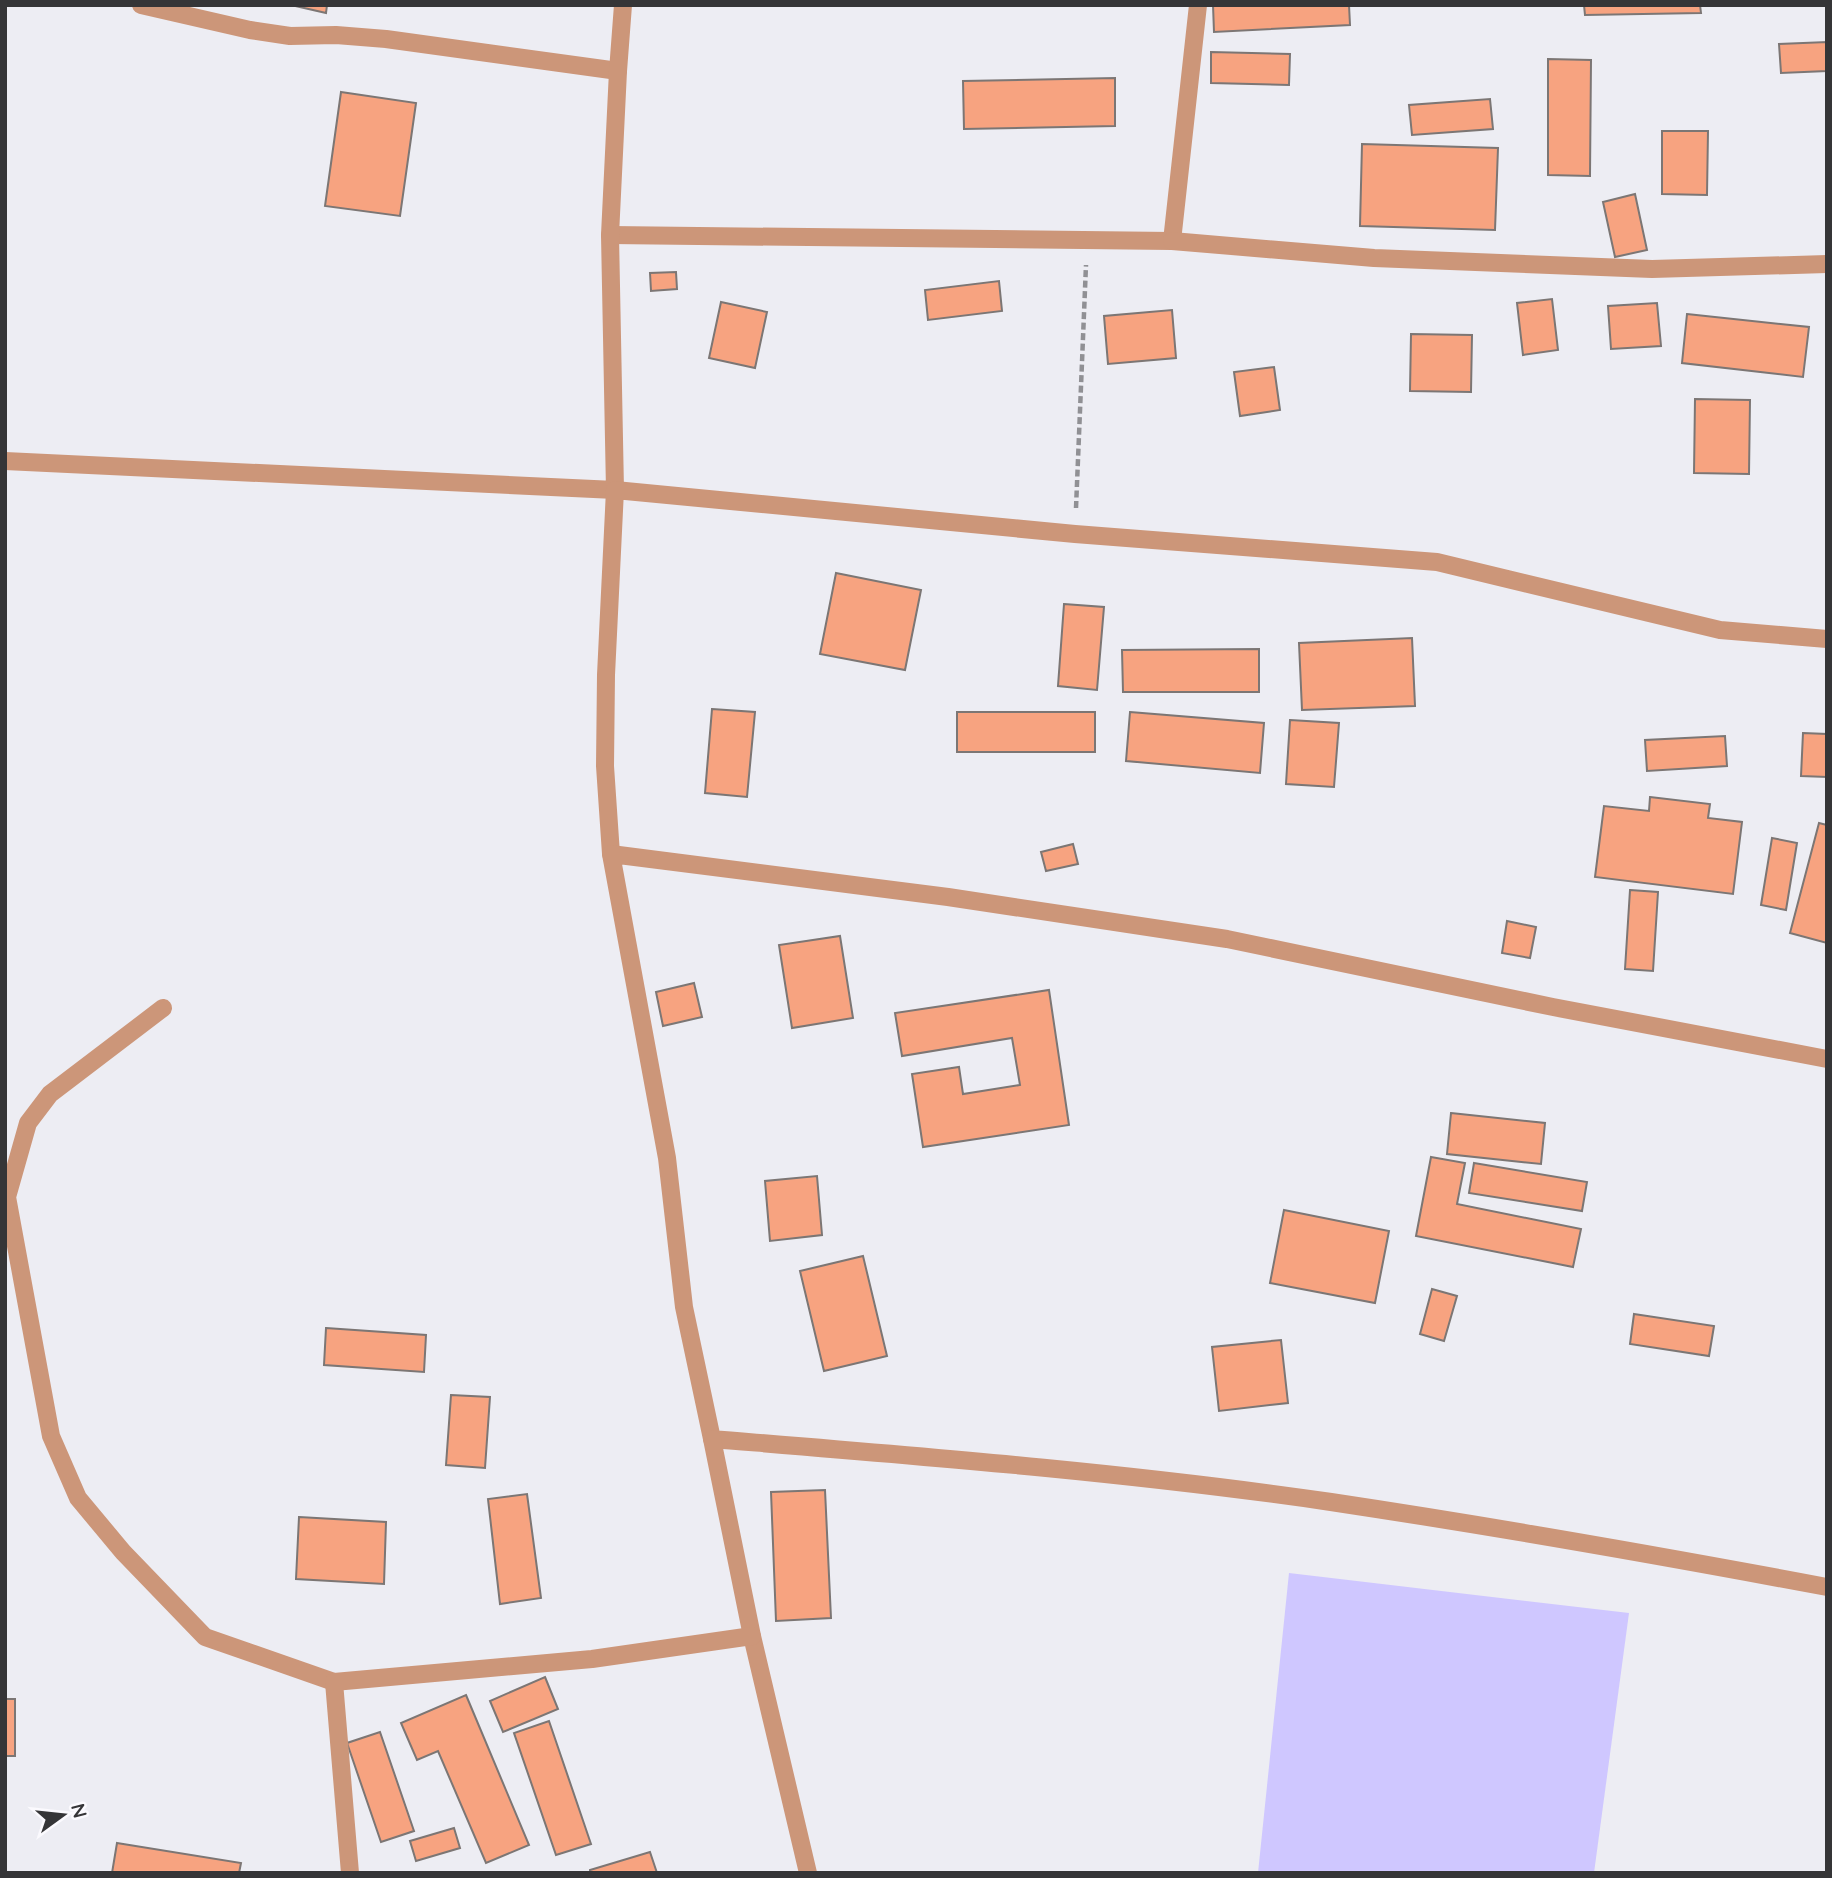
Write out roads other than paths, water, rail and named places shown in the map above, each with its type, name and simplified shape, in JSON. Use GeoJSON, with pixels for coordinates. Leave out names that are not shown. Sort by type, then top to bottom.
{"type":"FeatureCollection","features":[{"type":"Feature","properties":{"kind":"street"},"geometry":{"type":"LineString","coordinates":[[141,5],[250,30],[290,36],[336,35],[386,39],[618,71]]}},
{"type":"Feature","properties":{"kind":"street"},"geometry":{"type":"LineString","coordinates":[[623,5],[610,235],[615,490],[606,675],[605,766],[611,854],[667,1158],[684,1307],[752,1636],[808,1873]]}},
{"type":"Feature","properties":{"kind":"street"},"geometry":{"type":"LineString","coordinates":[[1172,241],[1198,5]]}},
{"type":"Feature","properties":{"kind":"street"},"geometry":{"type":"LineString","coordinates":[[610,235],[1172,241],[1374,258],[1652,269],[1827,264]]}},
{"type":"Feature","properties":{"kind":"street"},"geometry":{"type":"LineString","coordinates":[[5,461],[615,490],[1075,534],[1437,562],[1720,630],[1827,639]]}},
{"type":"Feature","properties":{"kind":"street"},"geometry":{"type":"LineString","coordinates":[[611,854],[948,897],[1227,939],[1553,1007],[1827,1059]]}},
{"type":"Feature","properties":{"kind":"street"},"geometry":{"type":"LineString","coordinates":[[163,1008],[50,1094],[28,1124],[6,1197],[51,1436],[78,1498],[123,1552],[205,1637],[334,1682],[592,1659],[752,1636]]}},
{"type":"Feature","properties":{"kind":"street"},"geometry":{"type":"LineString","coordinates":[[712,1439],[1045,1467],[1329,1502],[1659,1555],[1827,1587]]}},
{"type":"Feature","properties":{"kind":"street"},"geometry":{"type":"LineString","coordinates":[[334,1682],[350,1873]]}}]}
